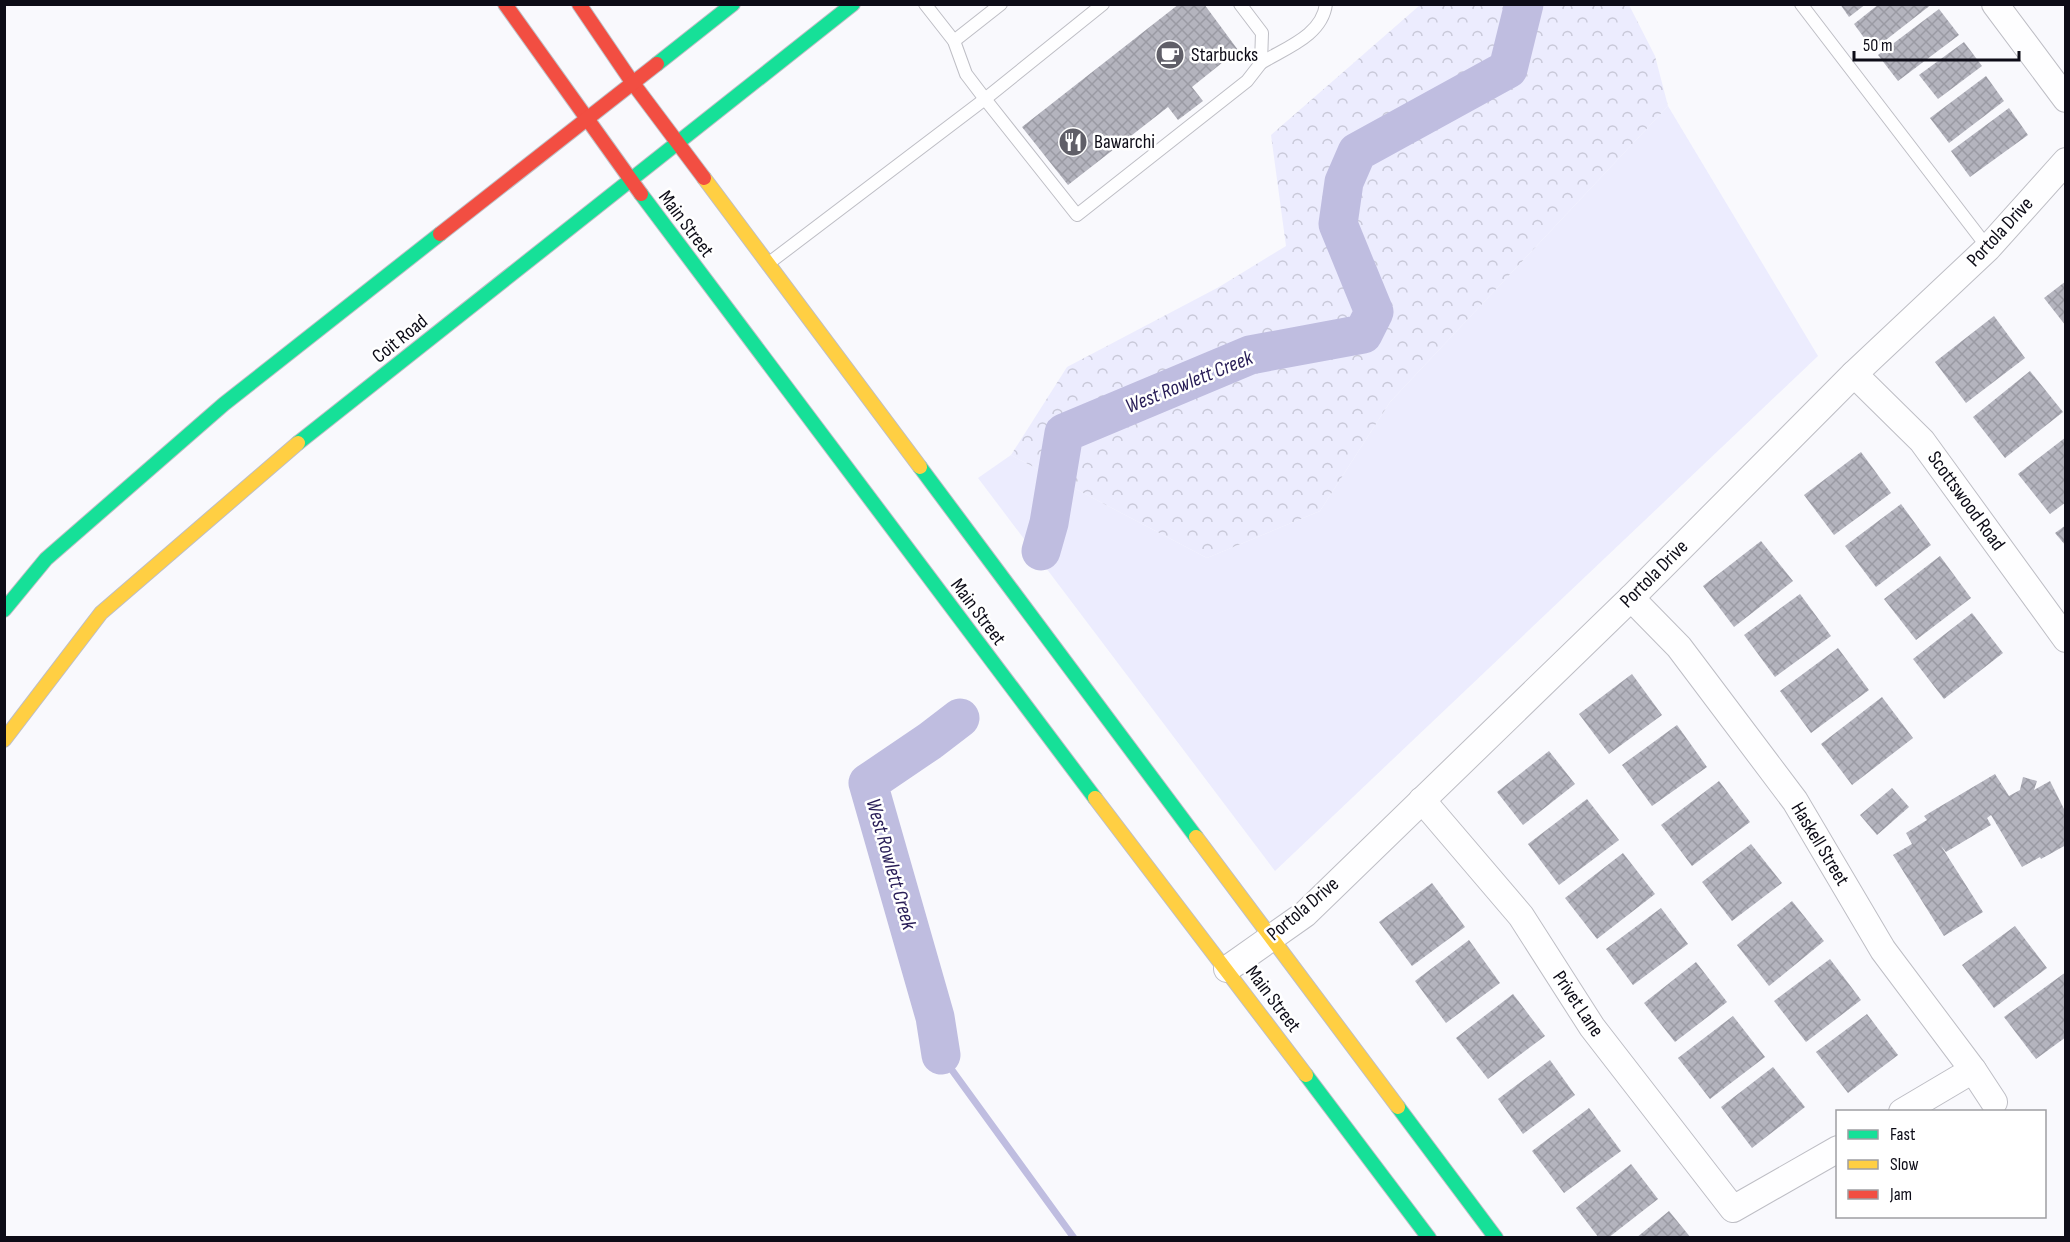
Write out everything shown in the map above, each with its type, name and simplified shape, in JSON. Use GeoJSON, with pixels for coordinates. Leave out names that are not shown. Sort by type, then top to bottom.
{"type":"FeatureCollection","features":[{"type":"Feature","properties":{"kind":"main road","name":"Main Street"},"geometry":{"type":"LineString","coordinates":[[505,4],[629,180],[913,559],[1227,969],[1429,1238]]}},
{"type":"Feature","properties":{"kind":"main road","name":"Main Street"},"geometry":{"type":"LineString","coordinates":[[579,4],[632,82],[1496,1238]]}},
{"type":"Feature","properties":{"kind":"main road"},"geometry":{"type":"LineString","coordinates":[[4,610],[46,559],[224,404],[733,4]]}},
{"type":"Feature","properties":{"kind":"main road","name":"Coit Road"},"geometry":{"type":"LineString","coordinates":[[4,740],[101,613],[272,464],[854,4]]}},
{"type":"Feature","properties":{"kind":"street"},"geometry":{"type":"LineString","coordinates":[[1995,4],[2066,99]]}},
{"type":"Feature","properties":{"kind":"street","name":"Portola Drive"},"geometry":{"type":"LineString","coordinates":[[1227,969],[1305,914],[1630,598],[1854,374],[1988,248],[2066,161]]}},
{"type":"Feature","properties":{"kind":"street","name":"Scottswood Road"},"geometry":{"type":"LineString","coordinates":[[1854,374],[1922,441],[2066,639]]}},
{"type":"Feature","properties":{"kind":"street","name":"Haskell Street"},"geometry":{"type":"LineString","coordinates":[[1630,598],[1679,647],[1795,801],[1883,950],[1973,1070],[1994,1102]]}},
{"type":"Feature","properties":{"kind":"street","name":"Privet Lane"},"geometry":{"type":"LineString","coordinates":[[1422,800],[1521,916],[1592,1027],[1733,1209],[1836,1150]]}},
{"type":"Feature","properties":{"kind":"street"},"geometry":{"type":"LineString","coordinates":[[1905,1110],[1973,1070]]}},
{"type":"Feature","properties":{"kind":"lane"},"geometry":{"type":"LineString","coordinates":[[925,4],[954,41],[966,74],[1077,215],[1247,81],[1261,63],[1312,32],[1323,20],[1326,4]]}},
{"type":"Feature","properties":{"kind":"lane"},"geometry":{"type":"LineString","coordinates":[[954,41],[1001,4]]}},
{"type":"Feature","properties":{"kind":"lane"},"geometry":{"type":"LineString","coordinates":[[768,263],[985,99],[1103,4]]}},
{"type":"Feature","properties":{"kind":"lane"},"geometry":{"type":"LineString","coordinates":[[1240,4],[1262,33],[1261,63]]}},
{"type":"Feature","properties":{"kind":"lane"},"geometry":{"type":"LineString","coordinates":[[1801,4],[1988,248]]}},
{"type":"Feature","properties":{"kind":"green space"},"geometry":{"type":"Polygon","coordinates":[[[1420,5],[1629,5],[1655,56],[1668,106],[1390,402],[1320,511],[1207,558],[1011,455],[1067,367],[1219,287],[1286,246],[1271,135],[1420,5]]]}},
{"type":"Feature","properties":{"kind":"green space"},"geometry":{"type":"Polygon","coordinates":[[[1668,106],[1818,356],[1275,871],[978,478],[1011,455],[1207,558],[1320,511],[1390,402],[1668,106]]]}},
{"type":"Feature","properties":{"kind":"building"},"geometry":{"type":"Polygon","coordinates":[[[1179,4],[1204,4],[1238,50],[1192,87],[1203,101],[1178,120],[1168,107],[1068,185],[1022,127],[1179,4]]]}},
{"type":"Feature","properties":{"kind":"building"},"geometry":{"type":"Polygon","coordinates":[[[1840,4],[1866,4],[1849,17],[1840,4]]]}},
{"type":"Feature","properties":{"kind":"building"},"geometry":{"type":"Polygon","coordinates":[[[1879,4],[1932,4],[1873,50],[1854,24],[1879,4]]]}},
{"type":"Feature","properties":{"kind":"building"},"geometry":{"type":"Polygon","coordinates":[[[1939,9],[1959,35],[1898,81],[1878,55],[1939,9]]]}},
{"type":"Feature","properties":{"kind":"building"},"geometry":{"type":"Polygon","coordinates":[[[1964,42],[1982,66],[1938,99],[1919,75],[1964,42]]]}},
{"type":"Feature","properties":{"kind":"building"},"geometry":{"type":"Polygon","coordinates":[[[1986,76],[2004,101],[1949,143],[1930,118],[1986,76]]]}},
{"type":"Feature","properties":{"kind":"building"},"geometry":{"type":"Polygon","coordinates":[[[2009,108],[2028,135],[1970,177],[1951,151],[2009,108]]]}},
{"type":"Feature","properties":{"kind":"building"},"geometry":{"type":"Polygon","coordinates":[[[2066,281],[2066,326],[2044,298],[2066,281]]]}},
{"type":"Feature","properties":{"kind":"building"},"geometry":{"type":"Polygon","coordinates":[[[1994,316],[2025,358],[1966,403],[1935,362],[1994,316]]]}},
{"type":"Feature","properties":{"kind":"building"},"geometry":{"type":"Polygon","coordinates":[[[2030,371],[2063,412],[2005,458],[1973,417],[2030,371]]]}},
{"type":"Feature","properties":{"kind":"building"},"geometry":{"type":"Polygon","coordinates":[[[2066,437],[2066,502],[2050,514],[2018,474],[2066,437]]]}},
{"type":"Feature","properties":{"kind":"building"},"geometry":{"type":"Polygon","coordinates":[[[1861,452],[1891,493],[1834,535],[1804,495],[1861,452]]]}},
{"type":"Feature","properties":{"kind":"building"},"geometry":{"type":"Polygon","coordinates":[[[1901,504],[1931,545],[1876,587],[1845,546],[1901,504]]]}},
{"type":"Feature","properties":{"kind":"building"},"geometry":{"type":"Polygon","coordinates":[[[2066,525],[2066,546],[2055,533],[2066,525]]]}},
{"type":"Feature","properties":{"kind":"building"},"geometry":{"type":"Polygon","coordinates":[[[1761,541],[1793,581],[1734,627],[1703,586],[1761,541]]]}},
{"type":"Feature","properties":{"kind":"building"},"geometry":{"type":"Polygon","coordinates":[[[1940,556],[1971,598],[1916,640],[1884,599],[1940,556]]]}},
{"type":"Feature","properties":{"kind":"building"},"geometry":{"type":"Polygon","coordinates":[[[1800,594],[1831,636],[1775,677],[1744,635],[1800,594]]]}},
{"type":"Feature","properties":{"kind":"building"},"geometry":{"type":"Polygon","coordinates":[[[1972,613],[2003,653],[1944,699],[1913,659],[1972,613]]]}},
{"type":"Feature","properties":{"kind":"building"},"geometry":{"type":"Polygon","coordinates":[[[1838,648],[1869,690],[1811,733],[1780,691],[1838,648]]]}},
{"type":"Feature","properties":{"kind":"building"},"geometry":{"type":"Polygon","coordinates":[[[1632,674],[1662,715],[1609,754],[1579,714],[1632,674]]]}},
{"type":"Feature","properties":{"kind":"building"},"geometry":{"type":"Polygon","coordinates":[[[1882,697],[1913,738],[1852,785],[1821,744],[1882,697]]]}},
{"type":"Feature","properties":{"kind":"building"},"geometry":{"type":"Polygon","coordinates":[[[1677,725],[1707,767],[1652,806],[1622,765],[1677,725]]]}},
{"type":"Feature","properties":{"kind":"building"},"geometry":{"type":"Polygon","coordinates":[[[1549,751],[1575,784],[1523,825],[1497,792],[1549,751]]]}},
{"type":"Feature","properties":{"kind":"building"},"geometry":{"type":"Polygon","coordinates":[[[1995,774],[2009,796],[2020,790],[2023,777],[2037,781],[2034,790],[2050,781],[2066,813],[2066,845],[2022,867],[1991,815],[1987,818],[1991,825],[1946,852],[1941,846],[1983,912],[1944,936],[1893,855],[1912,844],[1906,833],[1927,820],[1924,816],[1995,774]]]}},
{"type":"Feature","properties":{"kind":"building"},"geometry":{"type":"Polygon","coordinates":[[[1719,781],[1750,822],[1692,866],[1661,825],[1719,781]]]}},
{"type":"Feature","properties":{"kind":"building"},"geometry":{"type":"Polygon","coordinates":[[[1892,788],[1909,807],[1877,835],[1860,815],[1892,788]]]}},
{"type":"Feature","properties":{"kind":"building"},"geometry":{"type":"Polygon","coordinates":[[[1587,799],[1619,840],[1559,885],[1528,844],[1587,799]]]}},
{"type":"Feature","properties":{"kind":"building"},"geometry":{"type":"Polygon","coordinates":[[[1751,844],[1782,883],[1732,921],[1702,882],[1751,844]]]}},
{"type":"Feature","properties":{"kind":"building"},"geometry":{"type":"Polygon","coordinates":[[[1623,853],[1655,894],[1597,939],[1565,898],[1623,853]]]}},
{"type":"Feature","properties":{"kind":"building"},"geometry":{"type":"Polygon","coordinates":[[[1432,883],[1465,927],[1412,966],[1379,922],[1432,883]]]}},
{"type":"Feature","properties":{"kind":"building"},"geometry":{"type":"Polygon","coordinates":[[[1792,901],[1824,941],[1769,986],[1737,945],[1792,901]]]}},
{"type":"Feature","properties":{"kind":"building"},"geometry":{"type":"Polygon","coordinates":[[[1661,908],[1688,944],[1633,985],[1606,949],[1661,908]]]}},
{"type":"Feature","properties":{"kind":"building"},"geometry":{"type":"Polygon","coordinates":[[[2015,926],[2047,968],[1994,1008],[1962,965],[2015,926]]]}},
{"type":"Feature","properties":{"kind":"building"},"geometry":{"type":"Polygon","coordinates":[[[1469,940],[1500,983],[1446,1023],[1415,981],[1469,940]]]}},
{"type":"Feature","properties":{"kind":"building"},"geometry":{"type":"Polygon","coordinates":[[[1830,959],[1861,1000],[1806,1042],[1774,1001],[1830,959]]]}},
{"type":"Feature","properties":{"kind":"building"},"geometry":{"type":"Polygon","coordinates":[[[1696,962],[1727,1002],[1675,1042],[1644,1003],[1696,962]]]}},
{"type":"Feature","properties":{"kind":"building"},"geometry":{"type":"Polygon","coordinates":[[[2066,972],[2066,1037],[2036,1059],[2004,1017],[2066,972]]]}},
{"type":"Feature","properties":{"kind":"building"},"geometry":{"type":"Polygon","coordinates":[[[1513,994],[1545,1036],[1488,1079],[1456,1038],[1513,994]]]}},
{"type":"Feature","properties":{"kind":"building"},"geometry":{"type":"Polygon","coordinates":[[[1867,1014],[1898,1055],[1848,1093],[1816,1052],[1867,1014]]]}},
{"type":"Feature","properties":{"kind":"building"},"geometry":{"type":"Polygon","coordinates":[[[1733,1016],[1765,1057],[1710,1099],[1678,1058],[1733,1016]]]}},
{"type":"Feature","properties":{"kind":"building"},"geometry":{"type":"Polygon","coordinates":[[[1550,1060],[1575,1095],[1523,1134],[1498,1099],[1550,1060]]]}},
{"type":"Feature","properties":{"kind":"building"},"geometry":{"type":"Polygon","coordinates":[[[1773,1067],[1805,1107],[1752,1148],[1721,1107],[1773,1067]]]}},
{"type":"Feature","properties":{"kind":"building"},"geometry":{"type":"Polygon","coordinates":[[[1589,1108],[1621,1151],[1564,1193],[1532,1151],[1589,1108]]]}},
{"type":"Feature","properties":{"kind":"building"},"geometry":{"type":"Polygon","coordinates":[[[1631,1164],[1658,1199],[1608,1238],[1599,1238],[1576,1208],[1631,1164]]]}},
{"type":"Feature","properties":{"kind":"building"},"geometry":{"type":"Polygon","coordinates":[[[1669,1211],[1691,1238],[1636,1238],[1669,1211]]]}},
{"type":"Feature","properties":{"kind":"waterway","name":"West Rowlett Creek"},"geometry":{"type":"LineString","coordinates":[[1041,551],[1049,523],[1064,433],[1250,355],[1363,334],[1374,312],[1338,224],[1344,182],[1357,152],[1508,69],[1524,4]]}},
{"type":"Feature","properties":{"kind":"waterway","name":"West Rowlett Creek"},"geometry":{"type":"LineString","coordinates":[[941,1055],[935,1017],[868,783],[960,718]]}},
{"type":"Feature","properties":{"kind":"waterway"},"geometry":{"type":"LineString","coordinates":[[941,1055],[1074,1238]]}},
{"type":"Feature","properties":{"kind":"traffic: fast"},"geometry":{"type":"LineString","coordinates":[[657,64],[733,4]]}},
{"type":"Feature","properties":{"kind":"traffic: fast"},"geometry":{"type":"LineString","coordinates":[[298,443],[853,4]]}},
{"type":"Feature","properties":{"kind":"traffic: fast"},"geometry":{"type":"LineString","coordinates":[[641,194],[1095,798]]}},
{"type":"Feature","properties":{"kind":"traffic: fast"},"geometry":{"type":"LineString","coordinates":[[4,610],[46,559],[224,404],[440,234]]}},
{"type":"Feature","properties":{"kind":"traffic: fast"},"geometry":{"type":"LineString","coordinates":[[920,467],[1196,837]]}},
{"type":"Feature","properties":{"kind":"traffic: fast"},"geometry":{"type":"LineString","coordinates":[[1306,1075],[1429,1238]]}},
{"type":"Feature","properties":{"kind":"traffic: fast"},"geometry":{"type":"LineString","coordinates":[[1398,1107],[1496,1238]]}},
{"type":"Feature","properties":{"kind":"traffic: slow"},"geometry":{"type":"LineString","coordinates":[[704,178],[920,467]]}},
{"type":"Feature","properties":{"kind":"traffic: slow"},"geometry":{"type":"LineString","coordinates":[[4,740],[101,613],[298,443]]}},
{"type":"Feature","properties":{"kind":"traffic: slow"},"geometry":{"type":"LineString","coordinates":[[1095,798],[1306,1075]]}},
{"type":"Feature","properties":{"kind":"traffic: slow"},"geometry":{"type":"LineString","coordinates":[[1196,837],[1398,1107]]}},
{"type":"Feature","properties":{"kind":"traffic: jam"},"geometry":{"type":"LineString","coordinates":[[505,4],[641,194]]}},
{"type":"Feature","properties":{"kind":"traffic: jam"},"geometry":{"type":"LineString","coordinates":[[579,4],[632,82],[704,178]]}},
{"type":"Feature","properties":{"kind":"traffic: jam"},"geometry":{"type":"LineString","coordinates":[[440,234],[657,64]]}},
{"type":"Feature","properties":{"kind":"place","name":"Starbucks"},"geometry":{"type":"Point","coordinates":[1170,55]}},
{"type":"Feature","properties":{"kind":"place","name":"Bawarchi"},"geometry":{"type":"Point","coordinates":[1073,142]}}]}
